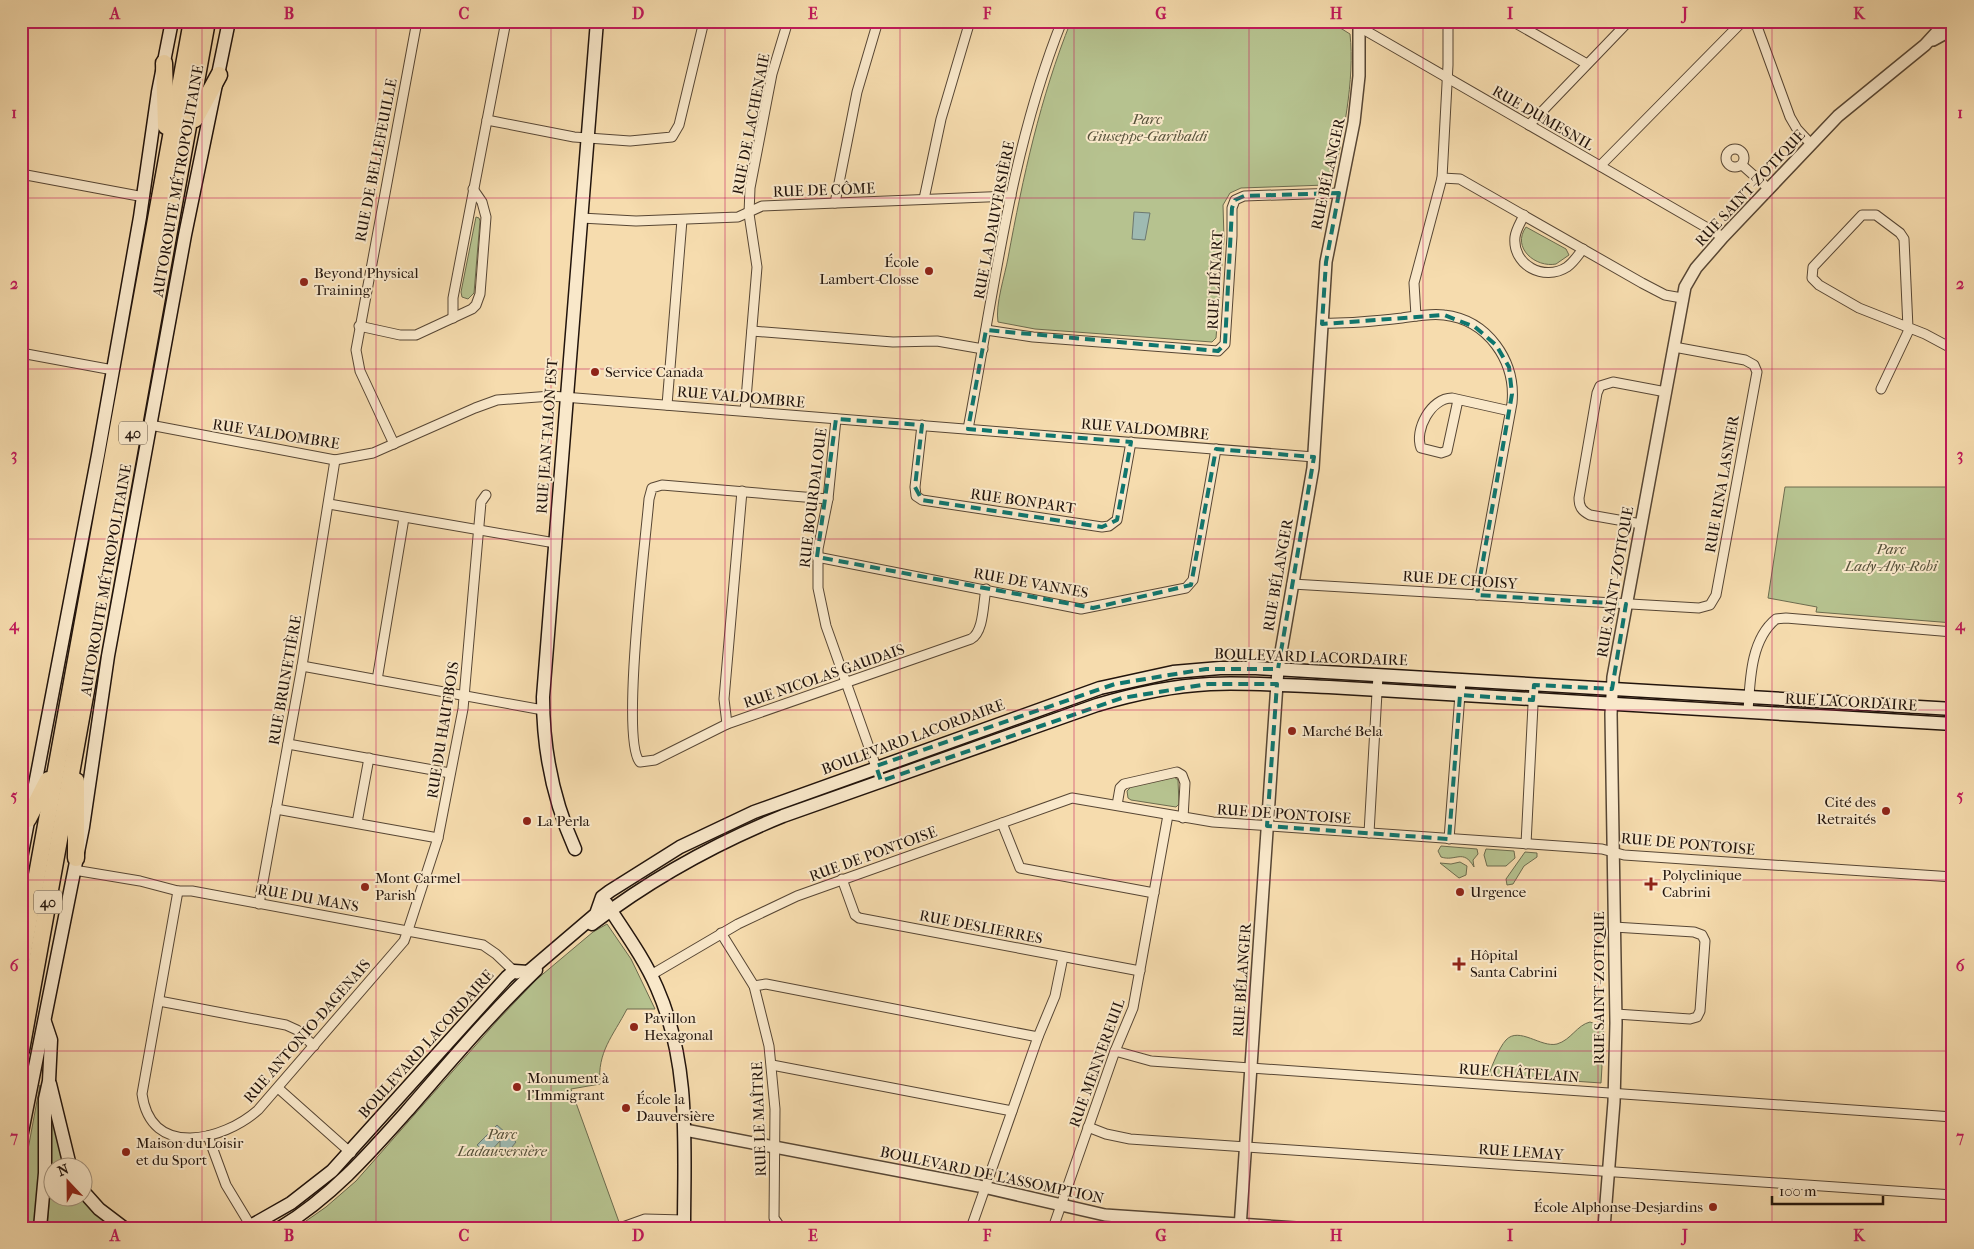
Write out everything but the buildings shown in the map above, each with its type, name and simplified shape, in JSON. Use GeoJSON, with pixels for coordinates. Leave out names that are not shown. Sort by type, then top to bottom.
{"type":"FeatureCollection","features":[{"type":"Feature","properties":{"kind":"highway","name":"AUTOROUTE MÉTROPOLITAINE"},"geometry":{"type":"LineString","coordinates":[[21,1050],[67,753],[167,158],[192,21]]}},
{"type":"Feature","properties":{"kind":"highway","name":"AUTOROUTE MÉTROPOLITAINE"},"geometry":{"type":"LineString","coordinates":[[21,963],[67,753],[207,21]]}},
{"type":"Feature","properties":{"kind":"highway"},"geometry":{"type":"LineString","coordinates":[[164,63],[167,158]]}},
{"type":"Feature","properties":{"kind":"highway"},"geometry":{"type":"LineString","coordinates":[[186,136],[219,75]]}},
{"type":"Feature","properties":{"kind":"highway"},"geometry":{"type":"LineString","coordinates":[[28,819],[67,753]]}},
{"type":"Feature","properties":{"kind":"highway"},"geometry":{"type":"LineString","coordinates":[[67,753],[78,805],[75,864]]}},
{"type":"Feature","properties":{"kind":"main road"},"geometry":{"type":"LineString","coordinates":[[21,858],[60,664],[144,196],[172,21]]}},
{"type":"Feature","properties":{"kind":"main road"},"geometry":{"type":"LineString","coordinates":[[21,1137],[88,797],[108,656],[185,232],[229,21]]}},
{"type":"Feature","properties":{"kind":"main road","name":"RUE JEAN-TALON EST"},"geometry":{"type":"LineString","coordinates":[[574,849],[560,814],[551,779],[543,710],[597,21]]}},
{"type":"Feature","properties":{"kind":"main road","name":"BOULEVARD LACORDAIRE"},"geometry":{"type":"LineString","coordinates":[[250,1227],[300,1197],[351,1153],[472,1015],[514,971],[528,972],[596,914],[602,897],[673,852],[732,821],[876,766],[1073,697],[1129,680],[1206,669],[1278,669],[1749,697]]}},
{"type":"Feature","properties":{"kind":"main road","name":"BOULEVARD LACORDAIRE"},"geometry":{"type":"LineString","coordinates":[[280,1228],[314,1206],[351,1174],[479,1028],[524,981],[565,945],[610,910],[673,869],[735,837],[783,816],[881,781],[1122,698],[1201,684],[1277,685],[1378,690],[1748,712]]}},
{"type":"Feature","properties":{"kind":"main road","name":"RUE LACORDAIRE"},"geometry":{"type":"LineString","coordinates":[[1749,697],[1953,709]]}},
{"type":"Feature","properties":{"kind":"main road","name":"RUE LACORDAIRE"},"geometry":{"type":"LineString","coordinates":[[1748,712],[1953,724]]}},
{"type":"Feature","properties":{"kind":"main road"},"geometry":{"type":"LineString","coordinates":[[602,897],[651,975],[663,1004],[677,1050],[683,1088],[685,1130],[684,1224]]}},
{"type":"Feature","properties":{"kind":"main road"},"geometry":{"type":"LineString","coordinates":[[40,1228],[45,1173],[45,1099],[49,1081],[51,1040],[45,1022]]}},
{"type":"Feature","properties":{"kind":"main road"},"geometry":{"type":"LineString","coordinates":[[49,1081],[68,1156]]}},
{"type":"Feature","properties":{"kind":"main road"},"geometry":{"type":"LineString","coordinates":[[92,1201],[124,1228]]}},
{"type":"Feature","properties":{"kind":"street","name":"RUE DE BELLEFEUILLE"},"geometry":{"type":"LineString","coordinates":[[394,444],[357,362],[359,326],[417,21]]}},
{"type":"Feature","properties":{"kind":"street"},"geometry":{"type":"LineString","coordinates":[[453,318],[453,298],[506,21]]}},
{"type":"Feature","properties":{"kind":"street"},"geometry":{"type":"LineString","coordinates":[[487,120],[588,138],[669,139],[675,134],[704,21]]}},
{"type":"Feature","properties":{"kind":"street","name":"RUE DE LACHENAIE"},"geometry":{"type":"LineString","coordinates":[[745,411],[757,267],[749,214],[750,188],[762,122],[788,21]]}},
{"type":"Feature","properties":{"kind":"street"},"geometry":{"type":"LineString","coordinates":[[835,203],[857,92],[878,21]]}},
{"type":"Feature","properties":{"kind":"street"},"geometry":{"type":"LineString","coordinates":[[924,199],[941,119],[970,21]]}},
{"type":"Feature","properties":{"kind":"street","name":"RUE LA DAUVERSIÈRE"},"geometry":{"type":"LineString","coordinates":[[968,428],[1011,196],[1028,122],[1062,21]]}},
{"type":"Feature","properties":{"kind":"street","name":"RUE DUMESNIL"},"geometry":{"type":"LineString","coordinates":[[1349,21],[1359,24],[1447,79],[1723,238]]}},
{"type":"Feature","properties":{"kind":"street"},"geometry":{"type":"LineString","coordinates":[[1416,316],[1414,284],[1442,178],[1448,21]]}},
{"type":"Feature","properties":{"kind":"street"},"geometry":{"type":"LineString","coordinates":[[1512,21],[1587,64]]}},
{"type":"Feature","properties":{"kind":"street"},"geometry":{"type":"LineString","coordinates":[[1529,125],[1629,21]]}},
{"type":"Feature","properties":{"kind":"street"},"geometry":{"type":"LineString","coordinates":[[1600,166],[1743,21]]}},
{"type":"Feature","properties":{"kind":"street"},"geometry":{"type":"LineString","coordinates":[[1754,21],[1790,117],[1797,129],[1811,144]]}},
{"type":"Feature","properties":{"kind":"street","name":"RUE BÉLANGER"},"geometry":{"type":"LineString","coordinates":[[1240,1226],[1278,669],[1314,457],[1326,262],[1356,105],[1359,24]]}},
{"type":"Feature","properties":{"kind":"street","name":"RUE SAINT-ZOTIQUE"},"geometry":{"type":"LineString","coordinates":[[1604,1228],[1614,1094],[1616,1014],[1612,851],[1612,689],[1682,298],[1692,274],[1811,144],[1847,108],[1925,45],[1950,28]]}},
{"type":"Feature","properties":{"kind":"street"},"geometry":{"type":"LineString","coordinates":[[1742,165],[1769,189]]}},
{"type":"Feature","properties":{"kind":"street"},"geometry":{"type":"LineString","coordinates":[[21,174],[144,196]]}},
{"type":"Feature","properties":{"kind":"street"},"geometry":{"type":"LineString","coordinates":[[1442,178],[1460,179],[1662,293],[1682,298]]}},
{"type":"Feature","properties":{"kind":"street"},"geometry":{"type":"LineString","coordinates":[[359,326],[400,335],[416,336],[476,305],[480,294],[486,218],[482,202],[473,189]]}},
{"type":"Feature","properties":{"kind":"street","name":"RUE LIÉNART"},"geometry":{"type":"LineString","coordinates":[[986,330],[1033,337],[1218,351],[1225,344],[1232,208],[1235,200],[1244,196],[1339,193]]}},
{"type":"Feature","properties":{"kind":"street","name":"RUE DE CÔME"},"geometry":{"type":"LineString","coordinates":[[581,218],[624,222],[682,220],[738,217],[749,214],[762,206],[1011,196]]}},
{"type":"Feature","properties":{"kind":"street"},"geometry":{"type":"LineString","coordinates":[[1524,215],[1518,227],[1515,242],[1519,257],[1530,267],[1544,272],[1558,271],[1568,266],[1583,249]]}},
{"type":"Feature","properties":{"kind":"street"},"geometry":{"type":"LineString","coordinates":[[1881,389],[1905,342],[1908,328],[1904,239],[1900,233],[1876,215],[1862,215],[1815,264],[1811,274],[1819,284],[1859,308],[1908,328],[1925,334],[1953,349]]}},
{"type":"Feature","properties":{"kind":"street"},"geometry":{"type":"LineString","coordinates":[[666,405],[682,220]]}},
{"type":"Feature","properties":{"kind":"street"},"geometry":{"type":"LineString","coordinates":[[1322,323],[1369,322],[1435,314],[1451,316],[1475,326],[1490,338],[1501,352],[1509,367],[1512,384],[1510,411],[1477,595]]}},
{"type":"Feature","properties":{"kind":"street"},"geometry":{"type":"LineString","coordinates":[[752,331],[900,342],[937,341],[983,349]]}},
{"type":"Feature","properties":{"kind":"street","name":"RUE RINA LASNIER"},"geometry":{"type":"LineString","coordinates":[[1626,604],[1703,608],[1710,605],[1716,595],[1756,369],[1745,360],[1674,347]]}},
{"type":"Feature","properties":{"kind":"street"},"geometry":{"type":"LineString","coordinates":[[21,353],[113,370]]}},
{"type":"Feature","properties":{"kind":"street"},"geometry":{"type":"LineString","coordinates":[[1641,524],[1590,514],[1583,511],[1579,505],[1578,498],[1597,393],[1600,386],[1609,382],[1666,392]]}},
{"type":"Feature","properties":{"kind":"street","name":"RUE VALDOMBRE"},"geometry":{"type":"LineString","coordinates":[[150,426],[335,460],[363,456],[497,400],[526,396],[567,397],[1314,457]]}},
{"type":"Feature","properties":{"kind":"street"},"geometry":{"type":"LineString","coordinates":[[1458,400],[1447,451],[1441,453],[1421,448],[1424,421],[1431,408],[1444,399],[1452,398],[1510,411]]}},
{"type":"Feature","properties":{"kind":"street","name":"RUE BOURDALOUE"},"geometry":{"type":"LineString","coordinates":[[836,419],[828,499],[818,557],[820,603],[881,781]]}},
{"type":"Feature","properties":{"kind":"street","name":"RUE BONPART"},"geometry":{"type":"LineString","coordinates":[[922,425],[915,487],[916,496],[922,500],[1102,527],[1109,526],[1117,520],[1131,442]]}},
{"type":"Feature","properties":{"kind":"street","name":"RUE DE VANNES"},"geometry":{"type":"LineString","coordinates":[[818,557],[1087,609],[1188,587],[1193,580],[1216,449]]}},
{"type":"Feature","properties":{"kind":"street","name":"RUE BRUNETIÈRE"},"geometry":{"type":"LineString","coordinates":[[259,904],[302,666],[335,460]]}},
{"type":"Feature","properties":{"kind":"street","name":"RUE NICOLAS GAUDAIS"},"geometry":{"type":"LineString","coordinates":[[742,491],[662,485],[652,488],[649,499],[632,708],[634,750],[640,762],[655,760],[727,724],[975,637],[979,628],[986,589]]}},
{"type":"Feature","properties":{"kind":"street"},"geometry":{"type":"LineString","coordinates":[[727,724],[724,699],[742,491],[828,499]]}},
{"type":"Feature","properties":{"kind":"street","name":"RUE DU HAUTBOIS"},"geometry":{"type":"LineString","coordinates":[[408,930],[438,838],[465,697],[481,502],[486,495]]}},
{"type":"Feature","properties":{"kind":"street"},"geometry":{"type":"LineString","coordinates":[[328,504],[555,543]]}},
{"type":"Feature","properties":{"kind":"street"},"geometry":{"type":"LineString","coordinates":[[377,680],[404,518]]}},
{"type":"Feature","properties":{"kind":"street","name":"RUE DE CHOISY"},"geometry":{"type":"LineString","coordinates":[[1292,584],[1626,604]]}},
{"type":"Feature","properties":{"kind":"street"},"geometry":{"type":"LineString","coordinates":[[1748,712],[1752,669],[1758,649],[1771,624],[1779,618],[1953,632]]}},
{"type":"Feature","properties":{"kind":"street"},"geometry":{"type":"LineString","coordinates":[[302,666],[543,710]]}},
{"type":"Feature","properties":{"kind":"street"},"geometry":{"type":"LineString","coordinates":[[1368,833],[1378,675]]}},
{"type":"Feature","properties":{"kind":"street"},"geometry":{"type":"LineString","coordinates":[[1449,839],[1461,681]]}},
{"type":"Feature","properties":{"kind":"street"},"geometry":{"type":"LineString","coordinates":[[1526,844],[1534,684]]}},
{"type":"Feature","properties":{"kind":"street"},"geometry":{"type":"LineString","coordinates":[[288,744],[450,773]]}},
{"type":"Feature","properties":{"kind":"street"},"geometry":{"type":"LineString","coordinates":[[357,823],[369,758]]}},
{"type":"Feature","properties":{"kind":"street"},"geometry":{"type":"LineString","coordinates":[[1117,805],[1120,788],[1124,784],[1177,772],[1182,774],[1185,783],[1183,818]]}},
{"type":"Feature","properties":{"kind":"street","name":"RUE DE PONTOISE"},"geometry":{"type":"LineString","coordinates":[[651,975],[763,911],[842,879],[1072,798],[1213,822],[1526,844],[1612,851],[1634,856],[1953,877]]}},
{"type":"Feature","properties":{"kind":"street"},"geometry":{"type":"LineString","coordinates":[[276,809],[438,838]]}},
{"type":"Feature","properties":{"kind":"street","name":"RUE MENNEREUIL"},"geometry":{"type":"LineString","coordinates":[[1053,1228],[1088,1127],[1133,1008],[1168,815]]}},
{"type":"Feature","properties":{"kind":"street"},"geometry":{"type":"LineString","coordinates":[[1002,822],[1020,868],[1154,893]]}},
{"type":"Feature","properties":{"kind":"street","name":"RUE DU MANS"},"geometry":{"type":"LineString","coordinates":[[75,864],[178,891],[192,891],[487,946],[524,981]]}},
{"type":"Feature","properties":{"kind":"street","name":"RUE DESLIERRES"},"geometry":{"type":"LineString","coordinates":[[842,879],[855,915],[859,918],[1140,971]]}},
{"type":"Feature","properties":{"kind":"street","name":"RUE ANTONIO-DAGENAIS"},"geometry":{"type":"LineString","coordinates":[[178,891],[143,1086],[146,1110],[161,1129],[174,1136],[188,1139],[208,1136],[244,1121],[278,1088],[404,941],[408,930]]}},
{"type":"Feature","properties":{"kind":"street"},"geometry":{"type":"LineString","coordinates":[[1614,928],[1694,932],[1702,935],[1705,941],[1700,1011],[1697,1017],[1690,1019],[1616,1014]]}},
{"type":"Feature","properties":{"kind":"street","name":"RUE LE MAÎTRE"},"geometry":{"type":"LineString","coordinates":[[721,934],[754,986],[765,1026],[772,1065],[775,1146],[774,1215],[779,1226]]}},
{"type":"Feature","properties":{"kind":"street"},"geometry":{"type":"LineString","coordinates":[[971,1228],[1038,1037],[1055,996],[1063,957]]}},
{"type":"Feature","properties":{"kind":"street"},"geometry":{"type":"LineString","coordinates":[[754,986],[766,984],[1038,1037]]}},
{"type":"Feature","properties":{"kind":"street"},"geometry":{"type":"LineString","coordinates":[[159,1000],[286,1024],[297,1030],[314,1046]]}},
{"type":"Feature","properties":{"kind":"street","name":"RUE CHÂTELAIN"},"geometry":{"type":"LineString","coordinates":[[1116,1051],[1151,1061],[1953,1117]]}},
{"type":"Feature","properties":{"kind":"street"},"geometry":{"type":"LineString","coordinates":[[772,1065],[1012,1111]]}},
{"type":"Feature","properties":{"kind":"street"},"geometry":{"type":"LineString","coordinates":[[278,1088],[351,1153]]}},
{"type":"Feature","properties":{"kind":"street","name":"RUE LEMAY"},"geometry":{"type":"LineString","coordinates":[[1088,1127],[1106,1134],[1130,1139],[1953,1195]]}},
{"type":"Feature","properties":{"kind":"street","name":"BOULEVARD DE L'ASSOMPTION"},"geometry":{"type":"LineString","coordinates":[[685,1130],[985,1187],[1105,1215],[1240,1226],[1296,1228]]}},
{"type":"Feature","properties":{"kind":"street"},"geometry":{"type":"LineString","coordinates":[[208,1136],[226,1185],[250,1227]]}},
{"type":"Feature","properties":{"kind":"street"},"geometry":{"type":"LineString","coordinates":[[620,1228],[645,1218],[669,1220],[684,1224]]}},
{"type":"Feature","properties":{"kind":"street"},"geometry":{"type":"LineString","coordinates":[[645,1228],[669,1220]]}},
{"type":"Feature","properties":{"kind":"highlighted area"},"geometry":{"type":"Polygon","coordinates":[[[1339,193],[1326,262],[1322,324],[1444,315],[1475,327],[1496,345],[1509,367],[1512,394],[1477,595],[1626,604],[1612,689],[1534,685],[1533,700],[1460,695],[1449,839],[1267,826],[1277,684],[1208,684],[1122,698],[881,781],[876,766],[1115,684],[1206,669],[1278,669],[1314,457],[1216,449],[1191,585],[1093,608],[817,557],[836,419],[922,425],[915,487],[922,500],[1102,527],[1117,520],[1131,442],[968,429],[986,330],[1218,351],[1225,344],[1232,208],[1235,200],[1244,196],[1339,193]]]}},
{"type":"Feature","properties":{"kind":"green space","name":"Parc Giuseppe-Garibaldi"},"geometry":{"type":"Polygon","coordinates":[[[1071,21],[1329,21],[1350,34],[1351,70],[1347,109],[1332,182],[1326,185],[1241,188],[1230,193],[1223,205],[1224,239],[1216,338],[1212,342],[1035,329],[998,322],[999,299],[1041,108],[1071,21]]]}},
{"type":"Feature","properties":{"kind":"green space"},"geometry":{"type":"Polygon","coordinates":[[[476,217],[480,221],[474,293],[468,299],[462,297],[461,292],[476,217]]]}},
{"type":"Feature","properties":{"kind":"green space"},"geometry":{"type":"Polygon","coordinates":[[[1526,227],[1566,249],[1569,255],[1556,264],[1541,263],[1534,260],[1524,249],[1522,242],[1522,235],[1526,227]]]}},
{"type":"Feature","properties":{"kind":"green space","name":"Parc Lady-Alys-Robi"},"geometry":{"type":"Polygon","coordinates":[[[1785,487],[1953,487],[1953,623],[1816,612],[1817,607],[1768,598],[1785,487]]]}},
{"type":"Feature","properties":{"kind":"green space"},"geometry":{"type":"Polygon","coordinates":[[[1174,777],[1178,780],[1179,804],[1176,807],[1128,798],[1127,791],[1132,786],[1174,777]]]}},
{"type":"Feature","properties":{"kind":"green space"},"geometry":{"type":"Polygon","coordinates":[[[1441,846],[1477,849],[1478,854],[1473,860],[1474,867],[1470,861],[1463,857],[1441,857],[1438,851],[1441,846]]]}},
{"type":"Feature","properties":{"kind":"green space"},"geometry":{"type":"Polygon","coordinates":[[[1486,849],[1514,851],[1515,858],[1506,866],[1487,866],[1484,855],[1486,849]]]}},
{"type":"Feature","properties":{"kind":"green space"},"geometry":{"type":"Polygon","coordinates":[[[1525,852],[1537,853],[1537,857],[1524,866],[1513,884],[1507,885],[1506,879],[1525,852]]]}},
{"type":"Feature","properties":{"kind":"green space"},"geometry":{"type":"Polygon","coordinates":[[[1460,862],[1467,866],[1466,875],[1459,878],[1440,863],[1451,864],[1460,862]]]}},
{"type":"Feature","properties":{"kind":"green space","name":"Parc Ladauversière"},"geometry":{"type":"Polygon","coordinates":[[[607,924],[631,959],[655,1009],[627,1009],[604,1053],[601,1063],[600,1084],[571,1089],[619,1222],[607,1228],[296,1228],[326,1207],[356,1181],[497,1021],[537,979],[593,932],[607,924]]]}},
{"type":"Feature","properties":{"kind":"green space"},"geometry":{"type":"Polygon","coordinates":[[[1590,1022],[1598,1025],[1604,1032],[1601,1083],[1488,1075],[1501,1048],[1511,1036],[1524,1036],[1544,1043],[1557,1044],[1581,1026],[1590,1022]]]}},
{"type":"Feature","properties":{"kind":"green space"},"geometry":{"type":"Polygon","coordinates":[[[40,1085],[40,1181],[36,1228],[21,1228],[21,1187],[40,1085]]]}},
{"type":"Feature","properties":{"kind":"green space"},"geometry":{"type":"Polygon","coordinates":[[[51,1115],[63,1156],[51,1156],[51,1115]]]}},
{"type":"Feature","properties":{"kind":"green space"},"geometry":{"type":"Polygon","coordinates":[[[49,1206],[92,1206],[116,1228],[47,1228],[49,1206]]]}},
{"type":"Feature","properties":{"kind":"water"},"geometry":{"type":"Polygon","coordinates":[[[1134,212],[1150,213],[1145,240],[1132,239],[1134,212]]]}},
{"type":"Feature","properties":{"kind":"water"},"geometry":{"type":"Polygon","coordinates":[[[497,1125],[516,1142],[508,1152],[500,1148],[500,1141],[488,1154],[477,1145],[497,1125]]]}},
{"type":"Feature","properties":{"kind":"place","name":"École Lambert-Closse"},"geometry":{"type":"Point","coordinates":[929,271]}},
{"type":"Feature","properties":{"kind":"place","name":"Beyond Physical Training"},"geometry":{"type":"Point","coordinates":[304,282]}},
{"type":"Feature","properties":{"kind":"place","name":"Service Canada"},"geometry":{"type":"Point","coordinates":[595,372]}},
{"type":"Feature","properties":{"kind":"place","name":"Marché Bela"},"geometry":{"type":"Point","coordinates":[1292,731]}},
{"type":"Feature","properties":{"kind":"place","name":"Cité des Retraités"},"geometry":{"type":"Point","coordinates":[1886,811]}},
{"type":"Feature","properties":{"kind":"place","name":"La Perla"},"geometry":{"type":"Point","coordinates":[527,821]}},
{"type":"Feature","properties":{"kind":"place","name":"Polyclinique Cabrini"},"geometry":{"type":"Point","coordinates":[1651,884]}},
{"type":"Feature","properties":{"kind":"place","name":"Mont Carmel Parish"},"geometry":{"type":"Point","coordinates":[365,887]}},
{"type":"Feature","properties":{"kind":"place","name":"Urgence"},"geometry":{"type":"Point","coordinates":[1460,892]}},
{"type":"Feature","properties":{"kind":"place","name":"Hôpital Santa Cabrini"},"geometry":{"type":"Point","coordinates":[1459,964]}},
{"type":"Feature","properties":{"kind":"place","name":"Pavillon Hexagonal"},"geometry":{"type":"Point","coordinates":[634,1027]}},
{"type":"Feature","properties":{"kind":"place","name":"Monument à l'Immigrant"},"geometry":{"type":"Point","coordinates":[517,1087]}},
{"type":"Feature","properties":{"kind":"place","name":"École la Dauversière"},"geometry":{"type":"Point","coordinates":[626,1108]}},
{"type":"Feature","properties":{"kind":"place","name":"Maison du Loisir et du Sport"},"geometry":{"type":"Point","coordinates":[126,1152]}},
{"type":"Feature","properties":{"kind":"place","name":"École Alphonse-Desjardins"},"geometry":{"type":"Point","coordinates":[1713,1207]}}]}
